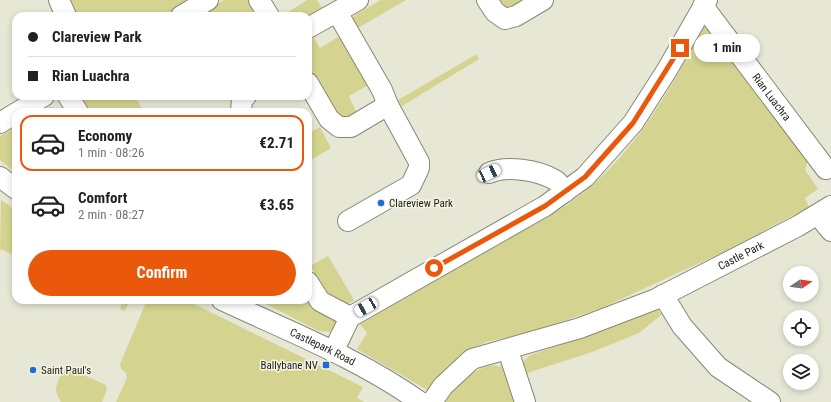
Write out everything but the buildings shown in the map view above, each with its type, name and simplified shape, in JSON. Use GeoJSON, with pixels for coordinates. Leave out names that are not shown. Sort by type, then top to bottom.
{"type":"FeatureCollection","features":[{"type":"Feature","properties":{"kind":"street"},"geometry":{"type":"LineString","coordinates":[[59,0],[64,12]]}},
{"type":"Feature","properties":{"kind":"street"},"geometry":{"type":"LineString","coordinates":[[188,12],[208,0]]}},
{"type":"Feature","properties":{"kind":"street"},"geometry":{"type":"LineString","coordinates":[[259,0],[266,12]]}},
{"type":"Feature","properties":{"kind":"street"},"geometry":{"type":"LineString","coordinates":[[312,26],[358,0]]}},
{"type":"Feature","properties":{"kind":"street"},"geometry":{"type":"LineString","coordinates":[[488,0],[495,12],[505,19],[516,16],[543,0]]}},
{"type":"Feature","properties":{"kind":"street","name":"Rian Luachra"},"geometry":{"type":"LineString","coordinates":[[350,317],[468,250],[565,192],[594,168],[633,123],[667,70],[705,3],[826,170]]}},
{"type":"Feature","properties":{"kind":"street"},"geometry":{"type":"LineString","coordinates":[[337,12],[382,90],[388,105],[418,158],[419,168],[411,185],[348,221]]}},
{"type":"Feature","properties":{"kind":"street"},"geometry":{"type":"LineString","coordinates":[[312,90],[330,119],[339,127],[351,127],[388,105]]}},
{"type":"Feature","properties":{"kind":"street"},"geometry":{"type":"LineString","coordinates":[[25,108],[38,100]]}},
{"type":"Feature","properties":{"kind":"street"},"geometry":{"type":"LineString","coordinates":[[0,123],[12,116]]}},
{"type":"Feature","properties":{"kind":"street"},"geometry":{"type":"LineString","coordinates":[[489,173],[506,168],[537,174],[556,180],[565,192]]}},
{"type":"Feature","properties":{"kind":"street"},"geometry":{"type":"LineString","coordinates":[[0,177],[12,186]]}},
{"type":"Feature","properties":{"kind":"street","name":"Castle Park"},"geometry":{"type":"LineString","coordinates":[[432,402],[443,386],[468,362],[580,328],[663,295],[824,211],[831,231]]}},
{"type":"Feature","properties":{"kind":"street"},"geometry":{"type":"LineString","coordinates":[[312,288],[320,301],[350,317],[333,352]]}},
{"type":"Feature","properties":{"kind":"street"},"geometry":{"type":"LineString","coordinates":[[663,295],[682,326],[712,362],[724,373],[770,402]]}},
{"type":"Feature","properties":{"kind":"street","name":"Castlepark Road"},"geometry":{"type":"LineString","coordinates":[[231,304],[333,352],[392,384],[420,402]]}},
{"type":"Feature","properties":{"kind":"street"},"geometry":{"type":"LineString","coordinates":[[508,350],[525,402]]}},
{"type":"Feature","properties":{"kind":"green space"},"geometry":{"type":"Polygon","coordinates":[[[69,0],[195,0],[175,12],[74,12],[69,0]]]}},
{"type":"Feature","properties":{"kind":"green space"},"geometry":{"type":"Polygon","coordinates":[[[224,0],[249,0],[252,1],[257,12],[204,12],[224,0]]]}},
{"type":"Feature","properties":{"kind":"green space"},"geometry":{"type":"Polygon","coordinates":[[[307,0],[317,0],[322,8],[312,14],[312,12],[288,12],[307,0]]]}},
{"type":"Feature","properties":{"kind":"green space"},"geometry":{"type":"Polygon","coordinates":[[[381,0],[406,0],[356,29],[350,18],[381,0]]]}},
{"type":"Feature","properties":{"kind":"green space"},"geometry":{"type":"Polygon","coordinates":[[[500,0],[521,0],[520,5],[507,8],[500,0]]]}},
{"type":"Feature","properties":{"kind":"green space"},"geometry":{"type":"Polygon","coordinates":[[[706,26],[808,160],[805,170],[818,189],[805,198],[809,207],[721,253],[604,307],[525,334],[486,342],[468,351],[429,391],[357,349],[367,333],[360,324],[567,205],[590,187],[629,147],[646,125],[676,77],[703,27],[706,26]]]}},
{"type":"Feature","properties":{"kind":"green space"},"geometry":{"type":"Polygon","coordinates":[[[343,34],[372,83],[349,96],[357,114],[348,120],[334,114],[312,77],[312,35],[320,48],[343,34]]]}},
{"type":"Feature","properties":{"kind":"green space"},"geometry":{"type":"Polygon","coordinates":[[[477,54],[479,59],[402,106],[398,100],[477,54]]]}},
{"type":"Feature","properties":{"kind":"green space"},"geometry":{"type":"Polygon","coordinates":[[[77,100],[137,100],[142,108],[82,108],[77,100]]]}},
{"type":"Feature","properties":{"kind":"green space"},"geometry":{"type":"Polygon","coordinates":[[[320,127],[331,148],[312,160],[312,132],[320,127]]]}},
{"type":"Feature","properties":{"kind":"green space"},"geometry":{"type":"Polygon","coordinates":[[[12,129],[12,170],[0,160],[0,136],[12,129]]]}},
{"type":"Feature","properties":{"kind":"green space"},"geometry":{"type":"Polygon","coordinates":[[[1,200],[12,207],[12,254],[0,249],[1,200]]]}},
{"type":"Feature","properties":{"kind":"green space"},"geometry":{"type":"Polygon","coordinates":[[[328,256],[354,300],[347,305],[327,292],[312,269],[312,265],[328,256]]]}},
{"type":"Feature","properties":{"kind":"green space"},"geometry":{"type":"Polygon","coordinates":[[[312,303],[338,322],[337,329],[333,328],[330,332],[319,331],[266,304],[312,303]]]}},
{"type":"Feature","properties":{"kind":"green space"},"geometry":{"type":"Polygon","coordinates":[[[121,304],[128,304],[125,311],[120,309],[121,304]]]}},
{"type":"Feature","properties":{"kind":"green space"},"geometry":{"type":"Polygon","coordinates":[[[145,304],[194,304],[363,387],[357,398],[364,402],[116,402],[127,378],[126,373],[121,369],[120,364],[145,304]]]}},
{"type":"Feature","properties":{"kind":"green space"},"geometry":{"type":"Polygon","coordinates":[[[656,309],[662,314],[639,333],[592,352],[524,374],[523,362],[530,355],[578,339],[656,309]]]}},
{"type":"Feature","properties":{"kind":"green space"},"geometry":{"type":"Polygon","coordinates":[[[502,363],[517,402],[446,402],[455,389],[469,376],[485,367],[500,367],[502,363]]]}},
{"type":"Feature","properties":{"kind":"green space"},"geometry":{"type":"Polygon","coordinates":[[[68,368],[106,385],[107,389],[102,402],[61,402],[56,393],[56,387],[62,374],[68,368]]]}},
{"type":"Feature","properties":{"kind":"place","name":"Clareview Park"},"geometry":{"type":"Point","coordinates":[381,203]}},
{"type":"Feature","properties":{"kind":"place","name":"Ballybane NV"},"geometry":{"type":"Point","coordinates":[326,365]}},
{"type":"Feature","properties":{"kind":"place","name":"Saint Paul's"},"geometry":{"type":"Point","coordinates":[33,370]}},
{"type":"Feature","properties":{"kind":"route"},"geometry":{"type":"LineString","coordinates":[[434,268],[545,206],[585,177],[633,123],[680,48]]}}]}
